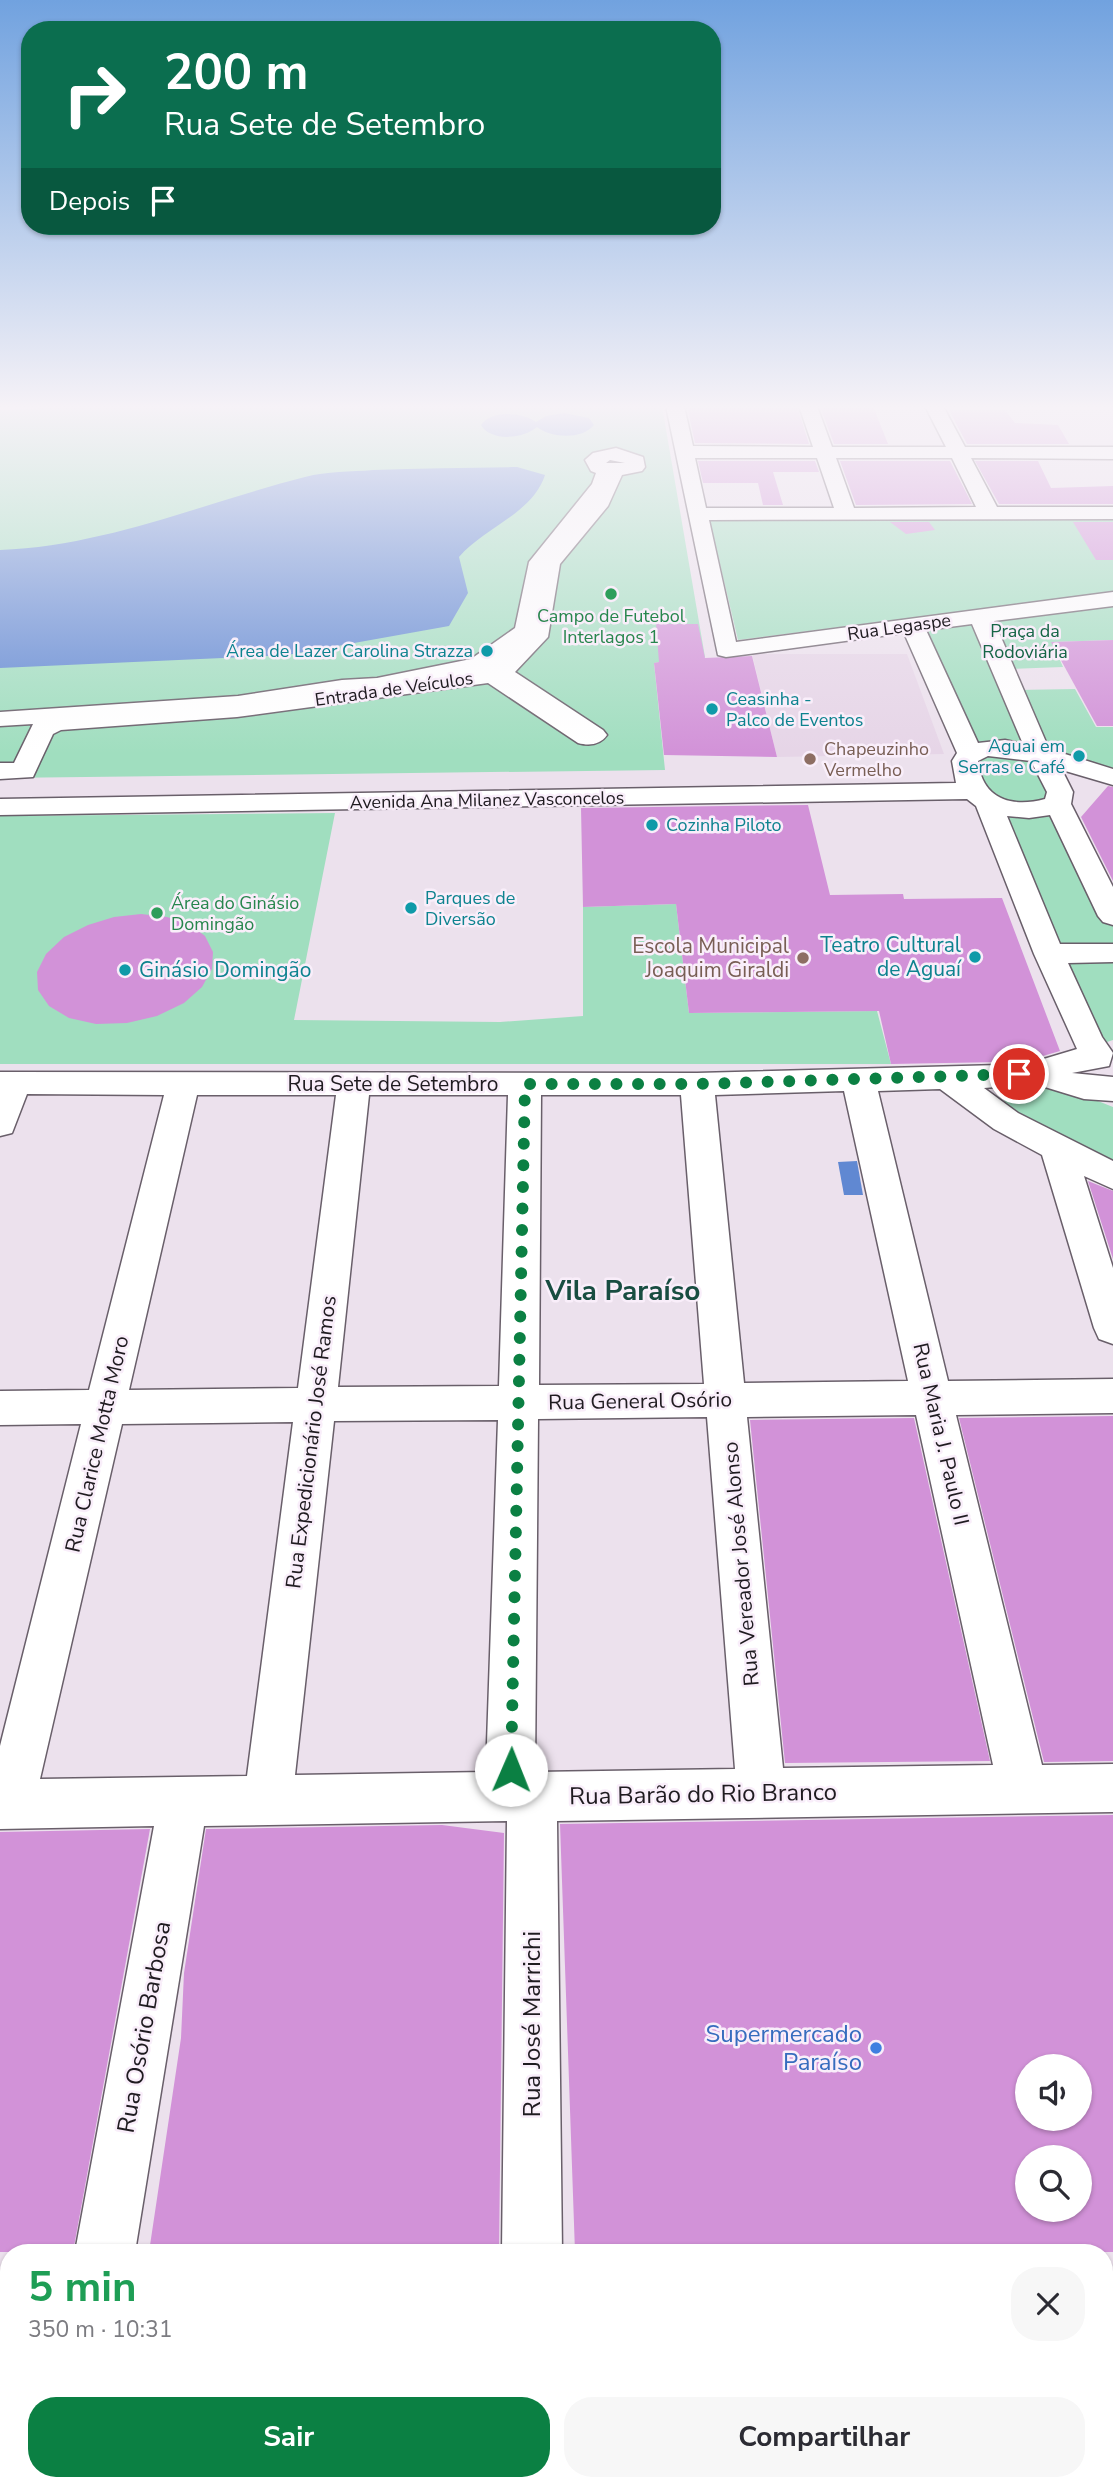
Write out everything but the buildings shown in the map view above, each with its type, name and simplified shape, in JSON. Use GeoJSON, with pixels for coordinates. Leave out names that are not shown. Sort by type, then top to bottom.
{"type":"FeatureCollection","features":[{"type":"Feature","properties":{"kind":"street","name":"Entrada de Veículos"},"geometry":{"type":"LineString","coordinates":[[2,765],[238,703],[342,687],[377,685],[449,673],[478,664],[526,631],[539,563],[575,522]]}},
{"type":"Feature","properties":{"kind":"street","name":"Entrada de Veículos"},"geometry":{"type":"LineString","coordinates":[[2,765],[24,771],[42,729],[56,723],[237,710],[488,676],[497,678],[587,738],[594,735],[500,673],[536,637],[550,563],[584,522]]}},
{"type":"Feature","properties":{"kind":"street","name":"Rua Legaspe"},"geometry":{"type":"LineString","coordinates":[[699,522],[726,650],[1113,600]]}},
{"type":"Feature","properties":{"kind":"street"},"geometry":{"type":"LineString","coordinates":[[981,616],[1038,753],[1113,916]]}},
{"type":"Feature","properties":{"kind":"street"},"geometry":{"type":"LineString","coordinates":[[912,625],[974,780],[1087,1040],[1102,1053],[1100,1073],[1113,1088],[1099,1091],[1074,1086],[1038,1072]]}},
{"type":"Feature","properties":{"kind":"street"},"geometry":{"type":"LineString","coordinates":[[974,780],[982,749],[1005,748],[1038,753],[1113,780]]}},
{"type":"Feature","properties":{"kind":"street","name":"Avenida Ana Milanez Vasconcelos"},"geometry":{"type":"LineString","coordinates":[[2,765],[180,794],[974,780]]}},
{"type":"Feature","properties":{"kind":"street"},"geometry":{"type":"LineString","coordinates":[[974,780],[1029,810],[1113,780]]}},
{"type":"Feature","properties":{"kind":"street"},"geometry":{"type":"LineString","coordinates":[[1049,954],[1113,953]]}},
{"type":"Feature","properties":{"kind":"street","name":"Rua Sete de Setembro"},"geometry":{"type":"LineString","coordinates":[[8,1083],[697,1084],[1000,1076],[1038,1072],[1102,1053]]}},
{"type":"Feature","properties":{"kind":"street"},"geometry":{"type":"LineString","coordinates":[[1000,1076],[996,1101],[1006,1121]]}},
{"type":"Feature","properties":{"kind":"street"},"geometry":{"type":"LineString","coordinates":[[946,1077],[1006,1121],[1113,1176]]}},
{"type":"Feature","properties":{"kind":"street","name":"Rua Maria J. Paulo II"},"geometry":{"type":"LineString","coordinates":[[858,1078],[1023,1789]]}},
{"type":"Feature","properties":{"kind":"street"},"geometry":{"type":"LineString","coordinates":[[0,1124],[8,1083]]}},
{"type":"Feature","properties":{"kind":"street","name":"Rua Clarice Motta Moro"},"geometry":{"type":"LineString","coordinates":[[5,1804],[106,1406],[183,1083]]}},
{"type":"Feature","properties":{"kind":"street","name":"Rua Expedicionário José Ramos"},"geometry":{"type":"LineString","coordinates":[[268,1800],[354,1084]]}},
{"type":"Feature","properties":{"kind":"street","name":"Rua José Marrichi"},"geometry":{"type":"LineString","coordinates":[[525,1084],[519,1402],[521,1796],[532,2244]]}},
{"type":"Feature","properties":{"kind":"street","name":"Rua Vereador José Alonso"},"geometry":{"type":"LineString","coordinates":[[697,1084],[761,1793]]}},
{"type":"Feature","properties":{"kind":"street"},"geometry":{"type":"LineString","coordinates":[[1057,1147],[1113,1328]]}},
{"type":"Feature","properties":{"kind":"street","name":"Rua General Osório"},"geometry":{"type":"LineString","coordinates":[[0,1408],[1113,1396]]}},
{"type":"Feature","properties":{"kind":"street","name":"Rua Barão do Rio Branco"},"geometry":{"type":"LineString","coordinates":[[5,1804],[1113,1788]]}},
{"type":"Feature","properties":{"kind":"street","name":"Rua Osório Barbosa"},"geometry":{"type":"LineString","coordinates":[[106,2244],[183,1801]]}},
{"type":"Feature","properties":{"kind":"shaded area"},"geometry":{"type":"Polygon","coordinates":[[[752,654],[907,654],[944,754],[777,757],[752,654]]]}},
{"type":"Feature","properties":{"kind":"green space"},"geometry":{"type":"Polygon","coordinates":[[[0,522],[682,522],[705,657],[654,663],[665,770],[0,778],[0,522]]]}},
{"type":"Feature","properties":{"kind":"green space"},"geometry":{"type":"Polygon","coordinates":[[[710,522],[1113,522],[1113,592],[738,640],[710,522]]]}},
{"type":"Feature","properties":{"kind":"green space","name":"Praça da Rodoviária"},"geometry":{"type":"Polygon","coordinates":[[[1113,601],[1113,640],[1052,642],[1063,667],[1008,669],[986,618],[1113,601]]]}},
{"type":"Feature","properties":{"kind":"green space"},"geometry":{"type":"Polygon","coordinates":[[[979,619],[1033,746],[972,750],[918,627],[979,619]]]}},
{"type":"Feature","properties":{"kind":"green space","name":"Praça da Rodoviária"},"geometry":{"type":"Polygon","coordinates":[[[1075,689],[1096,727],[1113,727],[1113,775],[1041,752],[1016,690],[1075,689]]]}},
{"type":"Feature","properties":{"kind":"green space"},"geometry":{"type":"Polygon","coordinates":[[[1034,753],[1056,802],[991,804],[971,754],[1034,753]]]}},
{"type":"Feature","properties":{"kind":"green space"},"geometry":{"type":"Polygon","coordinates":[[[992,807],[1055,807],[1113,924],[1113,1040],[1095,1046],[992,807]]]}},
{"type":"Feature","properties":{"kind":"green space","name":"Área do Ginásio Domingão"},"geometry":{"type":"Polygon","coordinates":[[[335,813],[294,1020],[500,1022],[583,1016],[583,907],[676,904],[689,1013],[877,1011],[891,1064],[0,1064],[0,816],[335,813]]]}},
{"type":"Feature","properties":{"kind":"green space"},"geometry":{"type":"Polygon","coordinates":[[[1040,1078],[1113,1107],[1113,1170],[1006,1108],[1003,1091],[1013,1082],[1040,1078]]]}},
{"type":"Feature","properties":{"kind":"water"},"geometry":{"type":"Polygon","coordinates":[[[153,522],[503,522],[459,557],[468,593],[449,626],[287,655],[0,668],[0,550],[78,541],[153,522]]]}},
{"type":"Feature","properties":{"kind":"water"},"geometry":{"type":"Polygon","coordinates":[[[857,1161],[863,1195],[844,1195],[838,1162],[857,1161]]]}},
{"type":"Feature","properties":{"kind":"place","name":"Campo de Futebol Interlagos 1"},"geometry":{"type":"Point","coordinates":[611,594]}},
{"type":"Feature","properties":{"kind":"place","name":"Área de Lazer Carolina Strazza"},"geometry":{"type":"Point","coordinates":[487,651]}},
{"type":"Feature","properties":{"kind":"place","name":"Ceasinha - Palco de Eventos"},"geometry":{"type":"Point","coordinates":[712,709]}},
{"type":"Feature","properties":{"kind":"place","name":"Aguai em Serras e Café"},"geometry":{"type":"Point","coordinates":[1079,756]}},
{"type":"Feature","properties":{"kind":"place","name":"Chapeuzinho Vermelho"},"geometry":{"type":"Point","coordinates":[810,759]}},
{"type":"Feature","properties":{"kind":"place","name":"Cozinha Piloto"},"geometry":{"type":"Point","coordinates":[652,825]}},
{"type":"Feature","properties":{"kind":"place","name":"Parques de Diversão"},"geometry":{"type":"Point","coordinates":[411,908]}},
{"type":"Feature","properties":{"kind":"place","name":"Área do Ginásio Domingão"},"geometry":{"type":"Point","coordinates":[157,913]}},
{"type":"Feature","properties":{"kind":"place","name":"Teatro Cultural de Aguaí"},"geometry":{"type":"Point","coordinates":[975,957]}},
{"type":"Feature","properties":{"kind":"place","name":"Escola Municipal Joaquim Giraldi"},"geometry":{"type":"Point","coordinates":[803,958]}},
{"type":"Feature","properties":{"kind":"place","name":"Ginásio Domingão"},"geometry":{"type":"Point","coordinates":[125,970]}},
{"type":"Feature","properties":{"kind":"place","name":"Supermercado Paraíso"},"geometry":{"type":"Point","coordinates":[876,2048]}},
{"type":"Feature","properties":{"kind":"district","name":"Vila Paraíso"},"geometry":{"type":"Point","coordinates":[623,1290]}},
{"type":"Feature","properties":{"kind":"route"},"geometry":{"type":"LineString","coordinates":[[511,1770],[525,1084],[697,1084],[1019,1074]]}}]}
